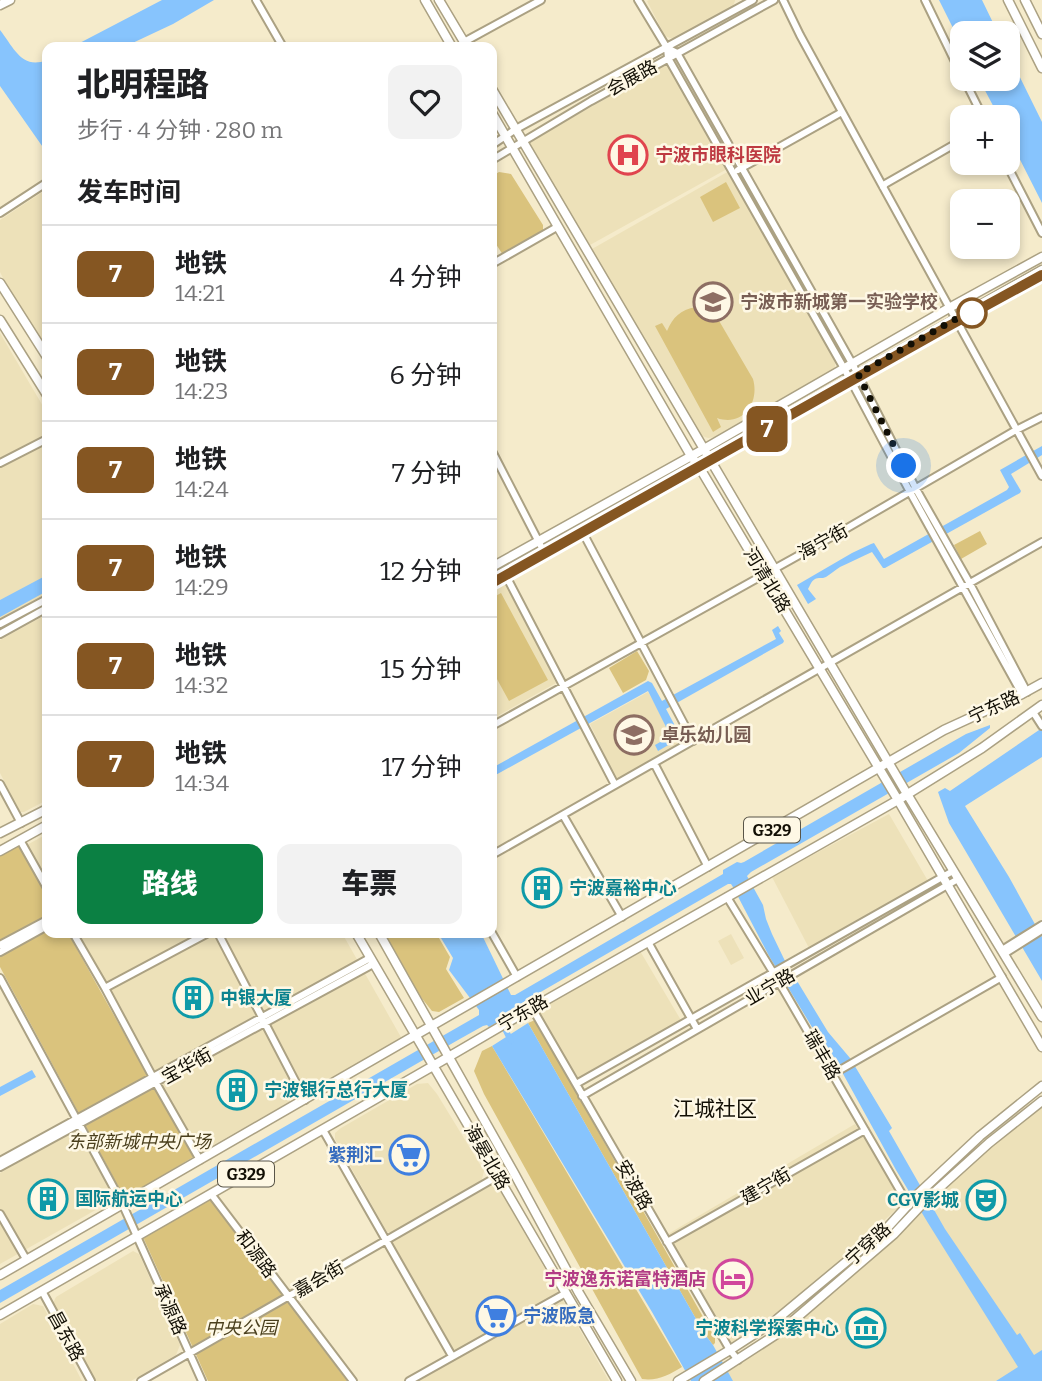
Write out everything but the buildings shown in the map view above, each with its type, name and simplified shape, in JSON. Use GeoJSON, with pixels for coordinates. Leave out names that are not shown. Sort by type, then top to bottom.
{"type":"FeatureCollection","features":[{"type":"Feature","properties":{"kind":"main road"},"geometry":{"type":"LineString","coordinates":[[0,5],[10,0]]}},
{"type":"Feature","properties":{"kind":"main road"},"geometry":{"type":"LineString","coordinates":[[425,0],[449,42]]}},
{"type":"Feature","properties":{"kind":"main road"},"geometry":{"type":"LineString","coordinates":[[439,0],[465,42]]}},
{"type":"Feature","properties":{"kind":"main road"},"geometry":{"type":"LineString","coordinates":[[1008,0],[1042,68]]}},
{"type":"Feature","properties":{"kind":"main road"},"geometry":{"type":"LineString","coordinates":[[1025,0],[1042,34]]}},
{"type":"Feature","properties":{"kind":"main road","name":"河清北路"},"geometry":{"type":"LineString","coordinates":[[497,97],[888,763],[1042,1017]]}},
{"type":"Feature","properties":{"kind":"main road","name":"河清北路"},"geometry":{"type":"LineString","coordinates":[[497,123],[1042,1047]]}},
{"type":"Feature","properties":{"kind":"main road"},"geometry":{"type":"LineString","coordinates":[[497,564],[1042,257]]}},
{"type":"Feature","properties":{"kind":"main road"},"geometry":{"type":"LineString","coordinates":[[497,576],[1042,271]]}},
{"type":"Feature","properties":{"kind":"main road"},"geometry":{"type":"LineString","coordinates":[[0,283],[42,349]]}},
{"type":"Feature","properties":{"kind":"main road"},"geometry":{"type":"LineString","coordinates":[[0,320],[42,387]]}},
{"type":"Feature","properties":{"kind":"main road","name":"宁东路"},"geometry":{"type":"LineString","coordinates":[[0,1275],[944,730],[1042,683]]}},
{"type":"Feature","properties":{"kind":"main road","name":"宁东路"},"geometry":{"type":"LineString","coordinates":[[0,1315],[898,800],[1039,709]]}},
{"type":"Feature","properties":{"kind":"main road"},"geometry":{"type":"LineString","coordinates":[[0,834],[42,811]]}},
{"type":"Feature","properties":{"kind":"main road"},"geometry":{"type":"LineString","coordinates":[[0,851],[42,828]]}},
{"type":"Feature","properties":{"kind":"main road","name":"海晏北路"},"geometry":{"type":"LineString","coordinates":[[359,938],[617,1381]]}},
{"type":"Feature","properties":{"kind":"main road","name":"海晏北路"},"geometry":{"type":"LineString","coordinates":[[382,938],[579,1293],[631,1381]]}},
{"type":"Feature","properties":{"kind":"main road","name":"宁穿路"},"geometry":{"type":"LineString","coordinates":[[678,1381],[776,1320],[834,1273],[887,1228],[980,1136],[1042,1086]]}},
{"type":"Feature","properties":{"kind":"main road","name":"宁穿路"},"geometry":{"type":"LineString","coordinates":[[704,1381],[780,1332],[894,1234],[989,1143],[1042,1101]]}},
{"type":"Feature","properties":{"kind":"street"},"geometry":{"type":"LineString","coordinates":[[256,0],[280,42]]}},
{"type":"Feature","properties":{"kind":"street"},"geometry":{"type":"LineString","coordinates":[[469,42],[541,0]]}},
{"type":"Feature","properties":{"kind":"street"},"geometry":{"type":"LineString","coordinates":[[638,0],[667,48],[668,58],[733,172],[849,367]]}},
{"type":"Feature","properties":{"kind":"street","name":"会展路"},"geometry":{"type":"LineString","coordinates":[[497,157],[774,0]]}},
{"type":"Feature","properties":{"kind":"street"},"geometry":{"type":"LineString","coordinates":[[783,0],[1042,476]]}},
{"type":"Feature","properties":{"kind":"street"},"geometry":{"type":"LineString","coordinates":[[925,0],[950,51]]}},
{"type":"Feature","properties":{"kind":"street","name":"会展路"},"geometry":{"type":"LineString","coordinates":[[497,142],[748,1]]}},
{"type":"Feature","properties":{"kind":"street"},"geometry":{"type":"LineString","coordinates":[[667,48],[677,53],[741,168],[1025,693]]}},
{"type":"Feature","properties":{"kind":"street"},"geometry":{"type":"LineString","coordinates":[[733,172],[842,112]]}},
{"type":"Feature","properties":{"kind":"street"},"geometry":{"type":"LineString","coordinates":[[883,187],[950,147]]}},
{"type":"Feature","properties":{"kind":"street"},"geometry":{"type":"LineString","coordinates":[[1012,175],[1042,233]]}},
{"type":"Feature","properties":{"kind":"street"},"geometry":{"type":"LineString","coordinates":[[0,214],[42,186]]}},
{"type":"Feature","properties":{"kind":"street"},"geometry":{"type":"LineString","coordinates":[[497,261],[557,227]]}},
{"type":"Feature","properties":{"kind":"street","name":"海宁街"},"geometry":{"type":"LineString","coordinates":[[497,723],[1042,417]]}},
{"type":"Feature","properties":{"kind":"street"},"geometry":{"type":"LineString","coordinates":[[0,463],[42,442]]}},
{"type":"Feature","properties":{"kind":"street"},"geometry":{"type":"LineString","coordinates":[[497,460],[543,550]]}},
{"type":"Feature","properties":{"kind":"street"},"geometry":{"type":"LineString","coordinates":[[581,529],[693,741]]}},
{"type":"Feature","properties":{"kind":"street"},"geometry":{"type":"LineString","coordinates":[[497,852],[1042,542]]}},
{"type":"Feature","properties":{"kind":"street"},"geometry":{"type":"LineString","coordinates":[[504,572],[615,785]]}},
{"type":"Feature","properties":{"kind":"street"},"geometry":{"type":"LineString","coordinates":[[0,624],[42,602]]}},
{"type":"Feature","properties":{"kind":"street"},"geometry":{"type":"LineString","coordinates":[[0,634],[42,611]]}},
{"type":"Feature","properties":{"kind":"street"},"geometry":{"type":"LineString","coordinates":[[1039,709],[1042,726]]}},
{"type":"Feature","properties":{"kind":"street"},"geometry":{"type":"LineString","coordinates":[[654,763],[708,867]]}},
{"type":"Feature","properties":{"kind":"street"},"geometry":{"type":"LineString","coordinates":[[0,784],[21,823]]}},
{"type":"Feature","properties":{"kind":"street"},"geometry":{"type":"LineString","coordinates":[[563,815],[622,917]]}},
{"type":"Feature","properties":{"kind":"street"},"geometry":{"type":"LineString","coordinates":[[20,840],[42,879]]}},
{"type":"Feature","properties":{"kind":"street","name":"业宁路"},"geometry":{"type":"LineString","coordinates":[[582,1096],[779,982],[955,875]]}},
{"type":"Feature","properties":{"kind":"street","name":"业宁路"},"geometry":{"type":"LineString","coordinates":[[576,1084],[774,972],[945,881]]}},
{"type":"Feature","properties":{"kind":"street","name":"瑞丰路"},"geometry":{"type":"LineString","coordinates":[[727,897],[774,972],[913,1214]]}},
{"type":"Feature","properties":{"kind":"street"},"geometry":{"type":"LineString","coordinates":[[0,945],[42,923]]}},
{"type":"Feature","properties":{"kind":"street"},"geometry":{"type":"LineString","coordinates":[[1003,952],[1042,927]]}},
{"type":"Feature","properties":{"kind":"street"},"geometry":{"type":"LineString","coordinates":[[0,952],[42,929]]}},
{"type":"Feature","properties":{"kind":"street"},"geometry":{"type":"LineString","coordinates":[[76,938],[200,1160]]}},
{"type":"Feature","properties":{"kind":"street"},"geometry":{"type":"LineString","coordinates":[[105,988],[199,938]]}},
{"type":"Feature","properties":{"kind":"street"},"geometry":{"type":"LineString","coordinates":[[220,938],[305,1100]]}},
{"type":"Feature","properties":{"kind":"street"},"geometry":{"type":"LineString","coordinates":[[495,938],[517,977]]}},
{"type":"Feature","properties":{"kind":"street"},"geometry":{"type":"LineString","coordinates":[[648,942],[698,1029]]}},
{"type":"Feature","properties":{"kind":"street","name":"宝华街"},"geometry":{"type":"LineString","coordinates":[[0,1167],[372,961]]}},
{"type":"Feature","properties":{"kind":"street"},"geometry":{"type":"LineString","coordinates":[[833,1074],[1002,977]]}},
{"type":"Feature","properties":{"kind":"street","name":"承源路"},"geometry":{"type":"LineString","coordinates":[[0,978],[122,1203],[202,1381]]}},
{"type":"Feature","properties":{"kind":"street","name":"安波路"},"geometry":{"type":"LineString","coordinates":[[532,1008],[738,1360]]}},
{"type":"Feature","properties":{"kind":"street","name":"宝华街"},"geometry":{"type":"LineString","coordinates":[[0,1161],[77,1122]]}},
{"type":"Feature","properties":{"kind":"street","name":"建宁街"},"geometry":{"type":"LineString","coordinates":[[667,1242],[865,1129]]}},
{"type":"Feature","properties":{"kind":"street"},"geometry":{"type":"LineString","coordinates":[[323,1130],[452,1356]]}},
{"type":"Feature","properties":{"kind":"street","name":"嘉会街"},"geometry":{"type":"LineString","coordinates":[[141,1381],[498,1176]]}},
{"type":"Feature","properties":{"kind":"street","name":"和源路"},"geometry":{"type":"LineString","coordinates":[[211,1194],[353,1381]]}},
{"type":"Feature","properties":{"kind":"street"},"geometry":{"type":"LineString","coordinates":[[0,1214],[26,1259]]}},
{"type":"Feature","properties":{"kind":"street","name":"昌东路"},"geometry":{"type":"LineString","coordinates":[[42,1292],[91,1381]]}},
{"type":"Feature","properties":{"kind":"street"},"geometry":{"type":"LineString","coordinates":[[409,1381],[566,1293]]}},
{"type":"Feature","properties":{"kind":"shaded area"},"geometry":{"type":"Polygon","coordinates":[[[647,1],[735,1],[733,6],[677,38],[670,38],[665,36],[647,1]]]}},
{"type":"Feature","properties":{"kind":"shaded area","name":"宁波市眼科医院"},"geometry":{"type":"Polygon","coordinates":[[[669,63],[727,169],[590,245],[529,142],[669,63]]]}},
{"type":"Feature","properties":{"kind":"shaded area","name":"宁波市新城第一实验学校"},"geometry":{"type":"Polygon","coordinates":[[[729,171],[836,362],[834,369],[716,437],[708,438],[699,435],[592,249],[729,171]]]}},
{"type":"Feature","properties":{"kind":"shaded area"},"geometry":{"type":"Polygon","coordinates":[[[42,192],[42,340],[0,272],[0,220],[42,192]]]}},
{"type":"Feature","properties":{"kind":"shaded area"},"geometry":{"type":"Polygon","coordinates":[[[0,333],[42,404],[42,597],[0,620],[0,333]]]}},
{"type":"Feature","properties":{"kind":"shaded area"},"geometry":{"type":"Polygon","coordinates":[[[504,579],[556,683],[497,716],[497,583],[504,579]]]}},
{"type":"Feature","properties":{"kind":"shaded area"},"geometry":{"type":"Polygon","coordinates":[[[42,617],[42,803],[24,812],[20,812],[0,773],[0,640],[42,617]]]}},
{"type":"Feature","properties":{"kind":"shaded area","name":"卓乐幼儿园"},"geometry":{"type":"Polygon","coordinates":[[[648,692],[679,746],[617,780],[590,724],[648,692]]]}},
{"type":"Feature","properties":{"kind":"shaded area"},"geometry":{"type":"Polygon","coordinates":[[[889,814],[928,881],[809,948],[772,877],[889,814]]]}},
{"type":"Feature","properties":{"kind":"shaded area"},"geometry":{"type":"Polygon","coordinates":[[[42,837],[42,875],[25,846],[42,837]]]}},
{"type":"Feature","properties":{"kind":"shaded area"},"geometry":{"type":"Polygon","coordinates":[[[731,934],[744,958],[731,965],[718,941],[731,934]]]}},
{"type":"Feature","properties":{"kind":"shaded area"},"geometry":{"type":"Polygon","coordinates":[[[78,938],[345,938],[402,1039],[199,1153],[78,938]]]}},
{"type":"Feature","properties":{"kind":"shaded area"},"geometry":{"type":"Polygon","coordinates":[[[640,951],[682,1022],[578,1080],[536,1011],[640,951]]]}},
{"type":"Feature","properties":{"kind":"shaded area","name":"紫荆汇"},"geometry":{"type":"Polygon","coordinates":[[[428,1083],[484,1171],[481,1183],[395,1233],[387,1232],[335,1139],[335,1133],[417,1084],[428,1083]]]}},
{"type":"Feature","properties":{"kind":"shaded area"},"geometry":{"type":"Polygon","coordinates":[[[1042,1101],[1042,1381],[704,1381],[780,1332],[927,1199],[1042,1101]]]}},
{"type":"Feature","properties":{"kind":"shaded area"},"geometry":{"type":"Polygon","coordinates":[[[855,1124],[904,1202],[794,1300],[732,1344],[668,1234],[855,1124]]]}},
{"type":"Feature","properties":{"kind":"shaded area"},"geometry":{"type":"Polygon","coordinates":[[[75,1131],[80,1133],[113,1197],[108,1203],[0,1264],[0,1173],[75,1131]]]}},
{"type":"Feature","properties":{"kind":"shaded area","name":"宁波阪急"},"geometry":{"type":"Polygon","coordinates":[[[496,1183],[609,1381],[418,1381],[457,1359],[390,1241],[496,1183]]]}},
{"type":"Feature","properties":{"kind":"shaded area"},"geometry":{"type":"Polygon","coordinates":[[[133,1251],[139,1254],[180,1345],[176,1355],[131,1381],[96,1381],[53,1303],[56,1297],[133,1251]]]}},
{"type":"Feature","properties":{"kind":"shaded area"},"geometry":{"type":"Polygon","coordinates":[[[33,1304],[43,1306],[82,1381],[0,1381],[0,1324],[33,1304]]]}},
{"type":"Feature","properties":{"kind":"green space"},"geometry":{"type":"Polygon","coordinates":[[[497,173],[511,174],[543,225],[543,230],[503,255],[497,246],[497,173]]]}},
{"type":"Feature","properties":{"kind":"green space"},"geometry":{"type":"Polygon","coordinates":[[[726,182],[740,208],[713,222],[700,197],[726,182]]]}},
{"type":"Feature","properties":{"kind":"green space"},"geometry":{"type":"Polygon","coordinates":[[[696,307],[708,311],[718,319],[753,379],[754,397],[747,411],[734,419],[717,418],[721,427],[713,432],[655,326],[662,323],[667,331],[678,315],[696,307]]]}},
{"type":"Feature","properties":{"kind":"green space"},"geometry":{"type":"Polygon","coordinates":[[[980,531],[987,544],[961,559],[954,545],[980,531]]]}},
{"type":"Feature","properties":{"kind":"green space"},"geometry":{"type":"Polygon","coordinates":[[[501,593],[548,680],[509,701],[497,679],[497,595],[501,593]]]}},
{"type":"Feature","properties":{"kind":"green space"},"geometry":{"type":"Polygon","coordinates":[[[637,651],[649,671],[646,680],[623,693],[609,668],[637,651]]]}},
{"type":"Feature","properties":{"kind":"green space","name":"东部新城中央广场"},"geometry":{"type":"Polygon","coordinates":[[[19,846],[42,888],[42,938],[71,938],[193,1157],[125,1199],[0,967],[0,856],[19,846]]]}},
{"type":"Feature","properties":{"kind":"green space"},"geometry":{"type":"Polygon","coordinates":[[[387,938],[439,938],[450,957],[446,969],[464,998],[439,1012],[432,1011],[420,996],[387,938]]]}},
{"type":"Feature","properties":{"kind":"green space"},"geometry":{"type":"Polygon","coordinates":[[[535,1020],[715,1338],[713,1345],[528,1023],[535,1020]]]}},
{"type":"Feature","properties":{"kind":"green space"},"geometry":{"type":"Polygon","coordinates":[[[492,1046],[682,1367],[668,1375],[642,1379],[484,1094],[474,1071],[482,1051],[492,1046]]]}},
{"type":"Feature","properties":{"kind":"green space","name":"中央公园"},"geometry":{"type":"Polygon","coordinates":[[[211,1199],[347,1381],[208,1381],[143,1237],[211,1199]]]}},
{"type":"Feature","properties":{"kind":"water"},"geometry":{"type":"Polygon","coordinates":[[[162,0],[214,0],[135,42],[82,42],[162,0]]]}},
{"type":"Feature","properties":{"kind":"water"},"geometry":{"type":"Polygon","coordinates":[[[939,0],[982,0],[992,21],[950,21],[939,0]]]}},
{"type":"Feature","properties":{"kind":"water"},"geometry":{"type":"Polygon","coordinates":[[[0,30],[25,60],[42,61],[42,146],[0,86],[0,30]]]}},
{"type":"Feature","properties":{"kind":"water"},"geometry":{"type":"Polygon","coordinates":[[[1020,77],[1042,122],[1042,203],[1020,160],[1020,105],[993,105],[985,91],[1020,91],[1020,77]]]}},
{"type":"Feature","properties":{"kind":"water"},"geometry":{"type":"Polygon","coordinates":[[[1042,446],[1042,455],[1011,474],[1020,493],[885,568],[872,552],[840,567],[826,577],[815,579],[808,589],[816,599],[808,604],[797,585],[874,543],[884,559],[1007,490],[1009,487],[1000,470],[1042,446]]]}},
{"type":"Feature","properties":{"kind":"water"},"geometry":{"type":"Polygon","coordinates":[[[42,578],[42,594],[0,617],[0,600],[42,578]]]}},
{"type":"Feature","properties":{"kind":"water"},"geometry":{"type":"Polygon","coordinates":[[[778,626],[783,643],[666,709],[680,735],[677,740],[658,751],[655,745],[670,735],[648,691],[497,774],[497,765],[648,681],[652,683],[662,701],[776,639],[772,630],[778,626]]]}},
{"type":"Feature","properties":{"kind":"water"},"geometry":{"type":"Polygon","coordinates":[[[990,725],[990,728],[959,753],[747,876],[763,905],[766,919],[785,961],[828,1032],[850,1058],[892,1128],[889,1131],[945,1229],[1017,1335],[1020,1333],[1034,1355],[1042,1350],[1042,1381],[996,1381],[1018,1367],[896,1170],[831,1052],[818,1037],[769,956],[731,884],[525,1001],[520,1005],[520,1009],[489,1027],[483,1026],[458,1040],[0,1303],[0,1290],[479,1015],[479,1010],[449,970],[453,958],[441,938],[483,938],[511,995],[515,995],[723,874],[723,870],[737,862],[744,862],[966,734],[990,725]]]}},
{"type":"Feature","properties":{"kind":"water"},"geometry":{"type":"Polygon","coordinates":[[[1042,728],[1042,757],[965,806],[1042,937],[1042,981],[949,823],[938,792],[945,788],[950,791],[1042,728]]]}},
{"type":"Feature","properties":{"kind":"water"},"geometry":{"type":"Polygon","coordinates":[[[528,1023],[733,1381],[691,1381],[492,1046],[528,1023]]]}},
{"type":"Feature","properties":{"kind":"water"},"geometry":{"type":"Polygon","coordinates":[[[32,1070],[36,1077],[0,1096],[0,1087],[32,1070]]]}},
{"type":"Feature","properties":{"kind":"waterway"},"geometry":{"type":"LineString","coordinates":[[497,1013],[511,1041]]}},
{"type":"Feature","properties":{"kind":"metro line","name":"7"},"geometry":{"type":"LineString","coordinates":[[497,580],[1042,275]]}},
{"type":"Feature","properties":{"kind":"place","name":"宁波市眼科医院"},"geometry":{"type":"Point","coordinates":[628,155]}},
{"type":"Feature","properties":{"kind":"place","name":"宁波市新城第一实验学校"},"geometry":{"type":"Point","coordinates":[713,302]}},
{"type":"Feature","properties":{"kind":"place","name":"卓乐幼儿园"},"geometry":{"type":"Point","coordinates":[634,735]}},
{"type":"Feature","properties":{"kind":"place","name":"宁波嘉裕中心"},"geometry":{"type":"Point","coordinates":[542,888]}},
{"type":"Feature","properties":{"kind":"place","name":"中银大厦"},"geometry":{"type":"Point","coordinates":[193,998]}},
{"type":"Feature","properties":{"kind":"place","name":"宁波银行总行大厦"},"geometry":{"type":"Point","coordinates":[237,1090]}},
{"type":"Feature","properties":{"kind":"place","name":"紫荆汇"},"geometry":{"type":"Point","coordinates":[409,1155]}},
{"type":"Feature","properties":{"kind":"place","name":"国际航运中心"},"geometry":{"type":"Point","coordinates":[48,1199]}},
{"type":"Feature","properties":{"kind":"place","name":"CGV影城"},"geometry":{"type":"Point","coordinates":[986,1200]}},
{"type":"Feature","properties":{"kind":"place","name":"宁波逸东诺富特酒店"},"geometry":{"type":"Point","coordinates":[733,1279]}},
{"type":"Feature","properties":{"kind":"place","name":"宁波阪急"},"geometry":{"type":"Point","coordinates":[496,1316]}},
{"type":"Feature","properties":{"kind":"place","name":"宁波科学探索中心"},"geometry":{"type":"Point","coordinates":[866,1328]}},
{"type":"Feature","properties":{"kind":"district","name":"江城社区"},"geometry":{"type":"Point","coordinates":[715,1109]}},
{"type":"Feature","properties":{"kind":"route"},"geometry":{"type":"LineString","coordinates":[[904,466],[858,374],[977,307],[972,313]]}}]}
